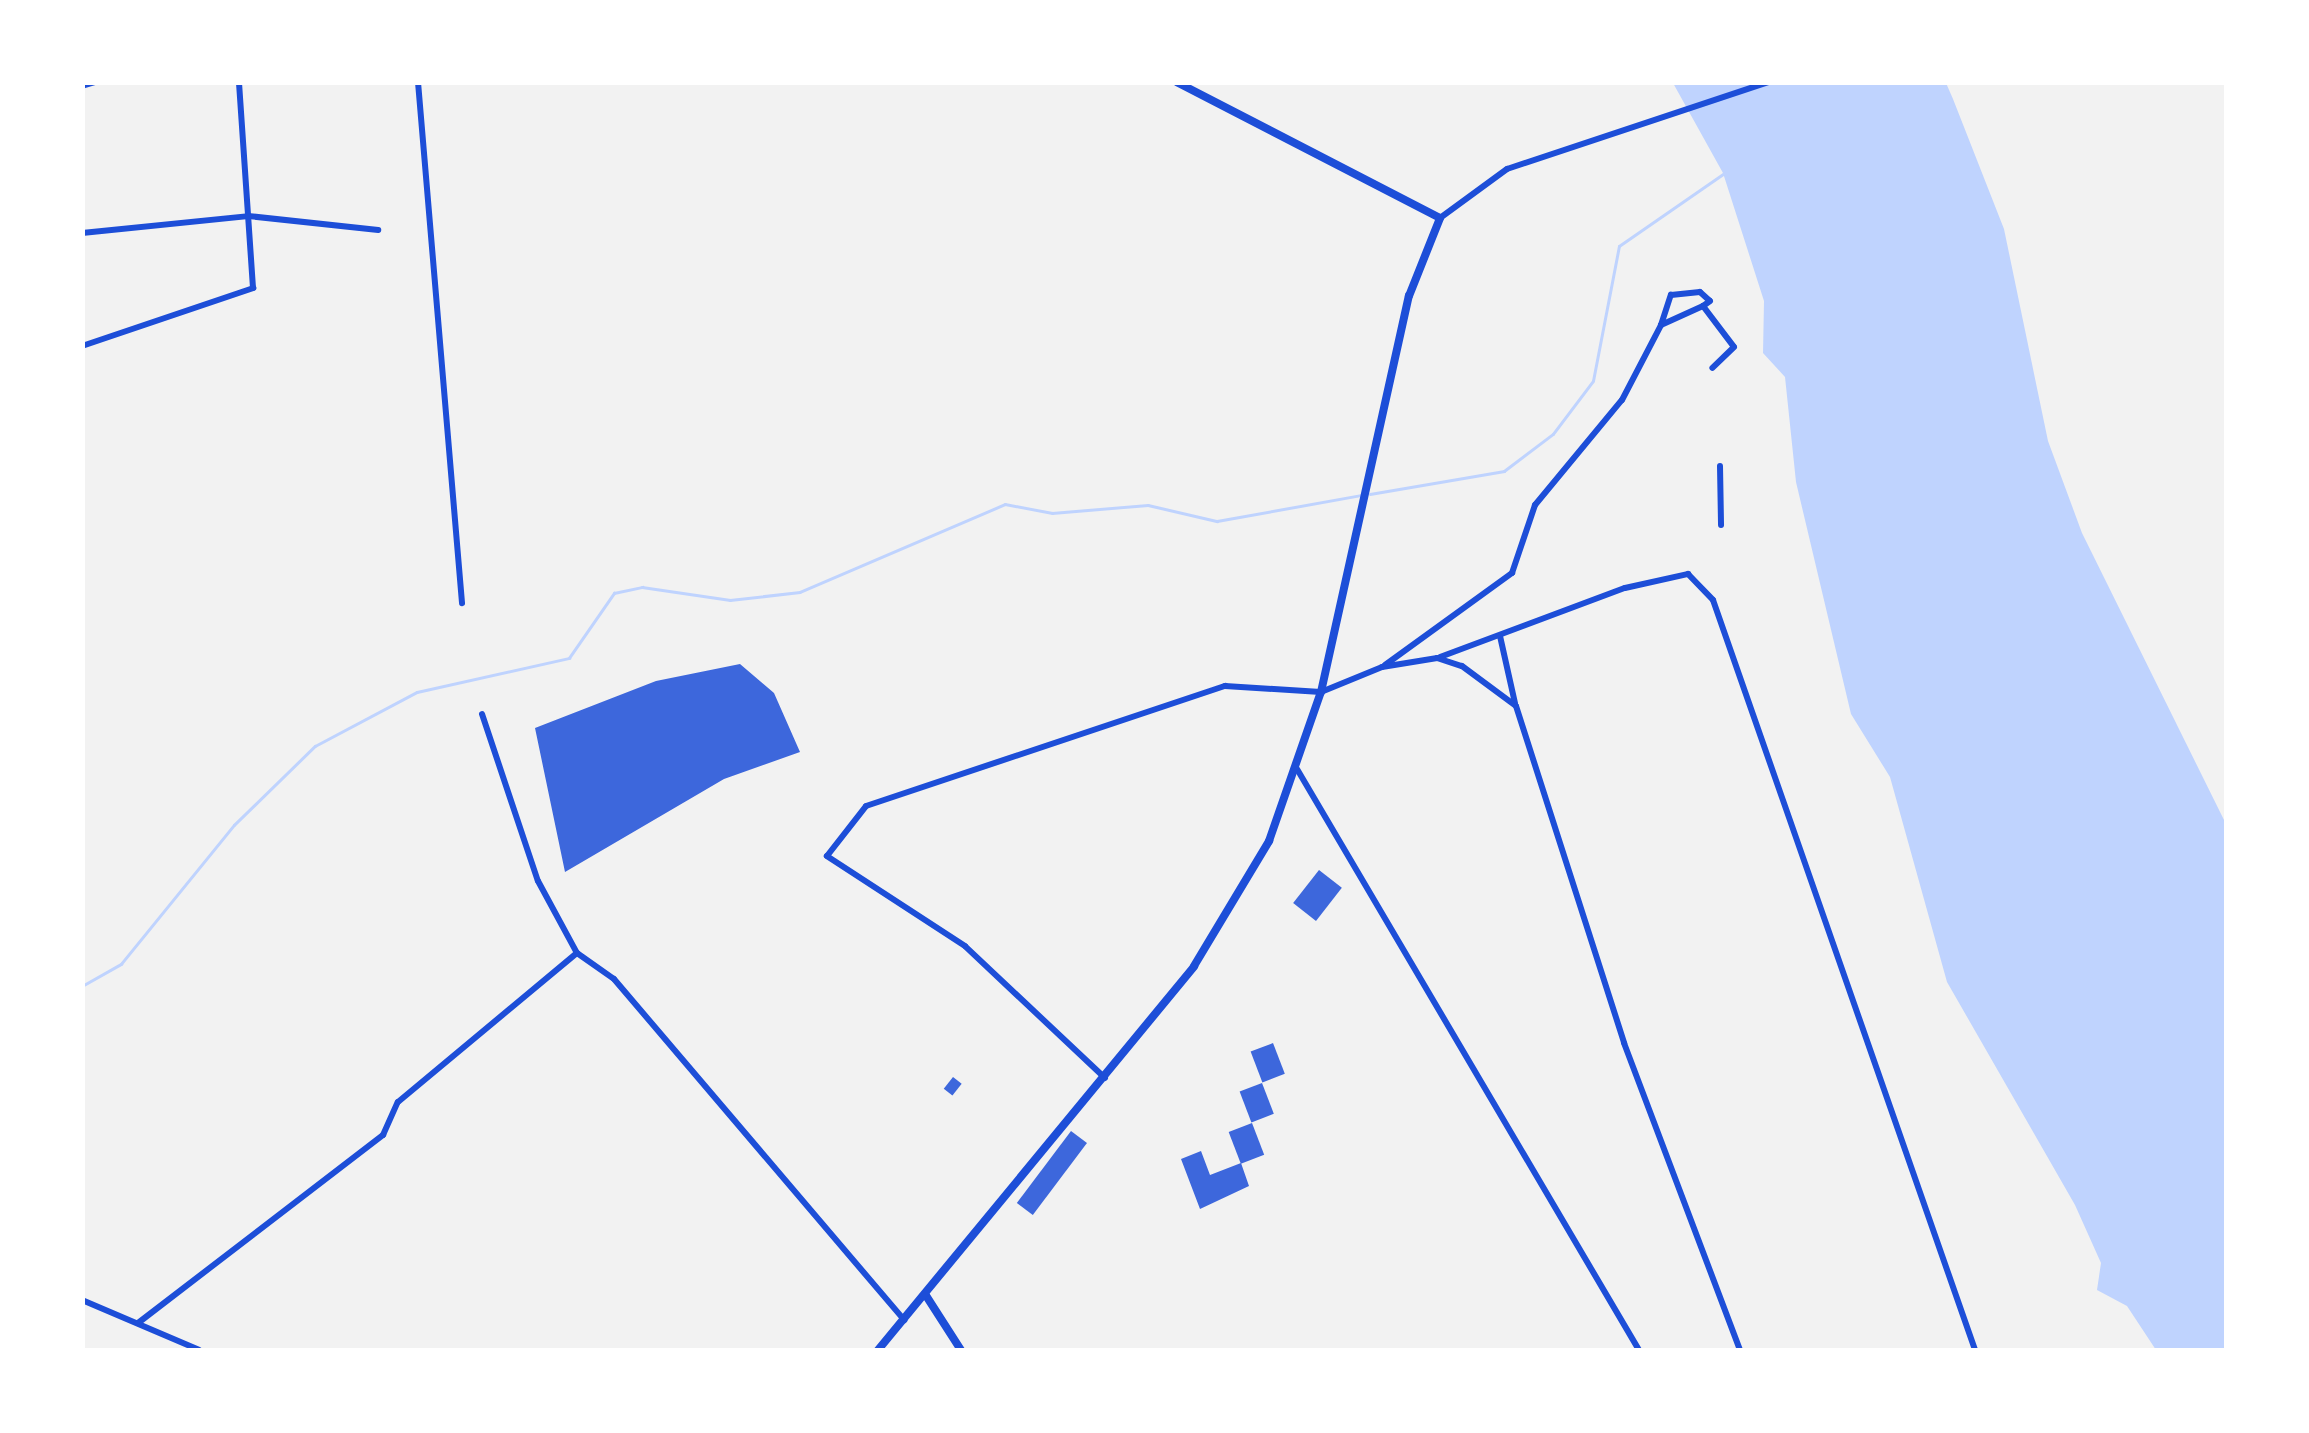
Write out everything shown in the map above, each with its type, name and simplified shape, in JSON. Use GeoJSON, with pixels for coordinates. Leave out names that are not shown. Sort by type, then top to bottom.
{"type":"FeatureCollection","features":[{"type":"Feature","properties":{"kind":"street"},"geometry":{"type":"LineString","coordinates":[[82,86],[95,82]]}},
{"type":"Feature","properties":{"kind":"street"},"geometry":{"type":"LineString","coordinates":[[82,346],[253,288],[239,82]]}},
{"type":"Feature","properties":{"kind":"street"},"geometry":{"type":"LineString","coordinates":[[418,82],[462,603]]}},
{"type":"Feature","properties":{"kind":"street"},"geometry":{"type":"LineString","coordinates":[[1178,82],[1440,218]]}},
{"type":"Feature","properties":{"kind":"street"},"geometry":{"type":"LineString","coordinates":[[878,1350],[1105,1078],[1234,910],[1298,769],[1321,692],[1409,296],[1440,218],[1481,182],[1572,145],[1769,82]]}},
{"type":"Feature","properties":{"kind":"street"},"geometry":{"type":"LineString","coordinates":[[82,233],[248,216],[378,230]]}},
{"type":"Feature","properties":{"kind":"street"},"geometry":{"type":"LineString","coordinates":[[1382,667],[1512,573],[1535,505],[1622,400],[1660,325],[1671,294],[1700,292],[1710,301],[1660,325]]}},
{"type":"Feature","properties":{"kind":"street"},"geometry":{"type":"LineString","coordinates":[[1703,306],[1734,347],[1712,368]]}},
{"type":"Feature","properties":{"kind":"street"},"geometry":{"type":"LineString","coordinates":[[1720,466],[1721,525]]}},
{"type":"Feature","properties":{"kind":"street"},"geometry":{"type":"LineString","coordinates":[[1105,1078],[965,946],[828,856],[866,806],[1225,686],[1321,692],[1382,667],[1436,658],[1625,588],[1688,574],[1713,600],[1975,1350]]}},
{"type":"Feature","properties":{"kind":"street"},"geometry":{"type":"LineString","coordinates":[[1500,636],[1516,706],[1624,1043],[1740,1350]]}},
{"type":"Feature","properties":{"kind":"street"},"geometry":{"type":"LineString","coordinates":[[1436,658],[1516,706]]}},
{"type":"Feature","properties":{"kind":"street"},"geometry":{"type":"LineString","coordinates":[[482,714],[538,880],[577,954],[614,979],[904,1320]]}},
{"type":"Feature","properties":{"kind":"street"},"geometry":{"type":"LineString","coordinates":[[1298,769],[1639,1350]]}},
{"type":"Feature","properties":{"kind":"street"},"geometry":{"type":"LineString","coordinates":[[138,1323],[383,1136],[398,1102],[577,954]]}},
{"type":"Feature","properties":{"kind":"street"},"geometry":{"type":"LineString","coordinates":[[925,1294],[960,1350]]}},
{"type":"Feature","properties":{"kind":"street"},"geometry":{"type":"LineString","coordinates":[[82,1300],[199,1350]]}},
{"type":"Feature","properties":{"kind":"street"},"geometry":{"type":"LineString","coordinates":[[164,1350],[166,1339]]}},
{"type":"Feature","properties":{"kind":"water"},"geometry":{"type":"Polygon","coordinates":[[[1673,83],[1946,83],[1953,99],[2004,229],[2048,441],[2082,533],[2226,824],[2226,1350],[2156,1350],[2127,1306],[2097,1290],[2101,1263],[2075,1205],[1947,982],[1890,777],[1851,714],[1796,482],[1785,377],[1763,353],[1764,301],[1723,173],[1673,83]]]}},
{"type":"Feature","properties":{"kind":"building"},"geometry":{"type":"Polygon","coordinates":[[[740,664],[774,693],[800,752],[724,779],[565,872],[535,728],[656,681],[740,664]]]}},
{"type":"Feature","properties":{"kind":"building"},"geometry":{"type":"Polygon","coordinates":[[[1319,870],[1342,888],[1316,921],[1293,903],[1319,870]]]}},
{"type":"Feature","properties":{"kind":"building"},"geometry":{"type":"Polygon","coordinates":[[[1273,1043],[1285,1074],[1262,1082],[1251,1052],[1273,1043]]]}},
{"type":"Feature","properties":{"kind":"building"},"geometry":{"type":"Polygon","coordinates":[[[953,1077],[962,1084],[952,1096],[944,1089],[953,1077]]]}},
{"type":"Feature","properties":{"kind":"building"},"geometry":{"type":"Polygon","coordinates":[[[1262,1083],[1274,1114],[1251,1122],[1240,1092],[1262,1083]]]}},
{"type":"Feature","properties":{"kind":"building"},"geometry":{"type":"Polygon","coordinates":[[[1252,1123],[1264,1155],[1241,1164],[1229,1132],[1252,1123]]]}},
{"type":"Feature","properties":{"kind":"building"},"geometry":{"type":"Polygon","coordinates":[[[1071,1131],[1087,1143],[1033,1215],[1017,1203],[1071,1131]]]}},
{"type":"Feature","properties":{"kind":"building"},"geometry":{"type":"Polygon","coordinates":[[[1201,1151],[1210,1175],[1241,1163],[1249,1186],[1200,1209],[1181,1159],[1201,1151]]]}},
{"type":"Feature","properties":{"kind":"waterway"},"geometry":{"type":"LineString","coordinates":[[1370,494],[1504,471],[1553,434],[1593,381],[1619,246],[1726,172]]}},
{"type":"Feature","properties":{"kind":"waterway"},"geometry":{"type":"LineString","coordinates":[[82,986],[121,964],[234,825],[315,746],[417,692],[569,658],[614,593],[642,587],[730,600],[800,592],[1005,504],[1052,513],[1148,505],[1217,521],[1362,495]]}}]}
